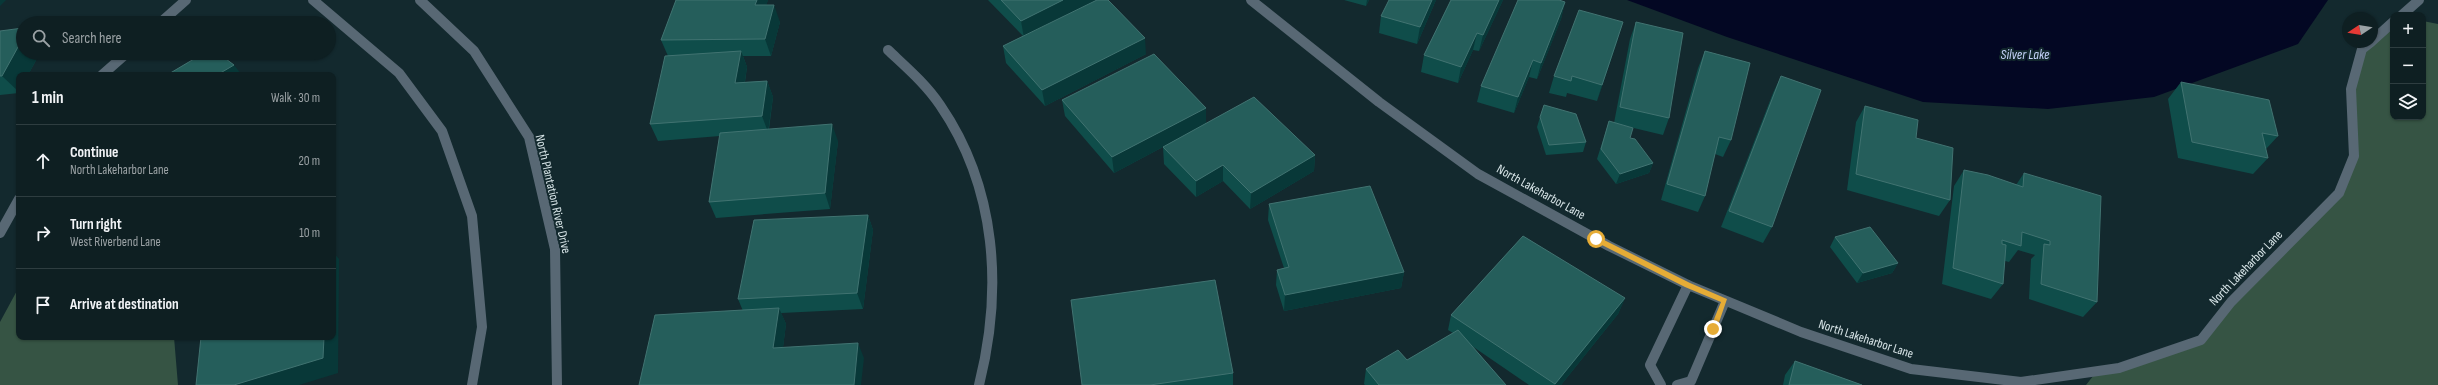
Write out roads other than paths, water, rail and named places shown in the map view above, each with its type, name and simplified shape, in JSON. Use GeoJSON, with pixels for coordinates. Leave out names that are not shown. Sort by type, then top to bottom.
{"type":"FeatureCollection","features":[{"type":"Feature","properties":{"kind":"street"},"geometry":{"type":"LineString","coordinates":[[168,16],[186,0]]}},
{"type":"Feature","properties":{"kind":"street"},"geometry":{"type":"LineString","coordinates":[[313,0],[332,16]]}},
{"type":"Feature","properties":{"kind":"street","name":"North Plantation River Drive"},"geometry":{"type":"LineString","coordinates":[[420,0],[474,51],[529,137],[554,248],[557,385]]}},
{"type":"Feature","properties":{"kind":"street","name":"North Lakeharbor Lane"},"geometry":{"type":"LineString","coordinates":[[1251,0],[1379,102],[1478,174],[1609,246],[1688,285],[1801,332],[1911,369],[2021,382],[2119,368],[2201,340],[2231,302],[2339,193],[2354,156],[2351,89],[2362,50],[2364,48]]}},
{"type":"Feature","properties":{"kind":"street"},"geometry":{"type":"LineString","coordinates":[[2405,12],[2419,0]]}},
{"type":"Feature","properties":{"kind":"street"},"geometry":{"type":"LineString","coordinates":[[336,20],[399,73],[442,131],[472,216],[482,327],[472,385]]}},
{"type":"Feature","properties":{"kind":"street","name":"North Lakeharbor Lane"},"geometry":{"type":"LineString","coordinates":[[2378,35],[2390,25]]}},
{"type":"Feature","properties":{"kind":"street"},"geometry":{"type":"LineString","coordinates":[[888,50],[916,76],[940,105],[960,137],[976,173],[987,212],[994,291],[990,338],[979,385]]}},
{"type":"Feature","properties":{"kind":"street"},"geometry":{"type":"LineString","coordinates":[[105,72],[119,60]]}},
{"type":"Feature","properties":{"kind":"street"},"geometry":{"type":"LineString","coordinates":[[0,233],[16,204]]}},
{"type":"Feature","properties":{"kind":"street"},"geometry":{"type":"LineString","coordinates":[[1661,385],[1650,365],[1688,285]]}},
{"type":"Feature","properties":{"kind":"street"},"geometry":{"type":"LineString","coordinates":[[1677,385],[1691,381],[1725,301]]}},
{"type":"Feature","properties":{"kind":"water","name":"Silver Lake"},"geometry":{"type":"Polygon","coordinates":[[[1627,0],[2328,0],[2298,44],[2154,97],[2048,109],[1923,102],[1727,37],[1627,0]]]}}]}
